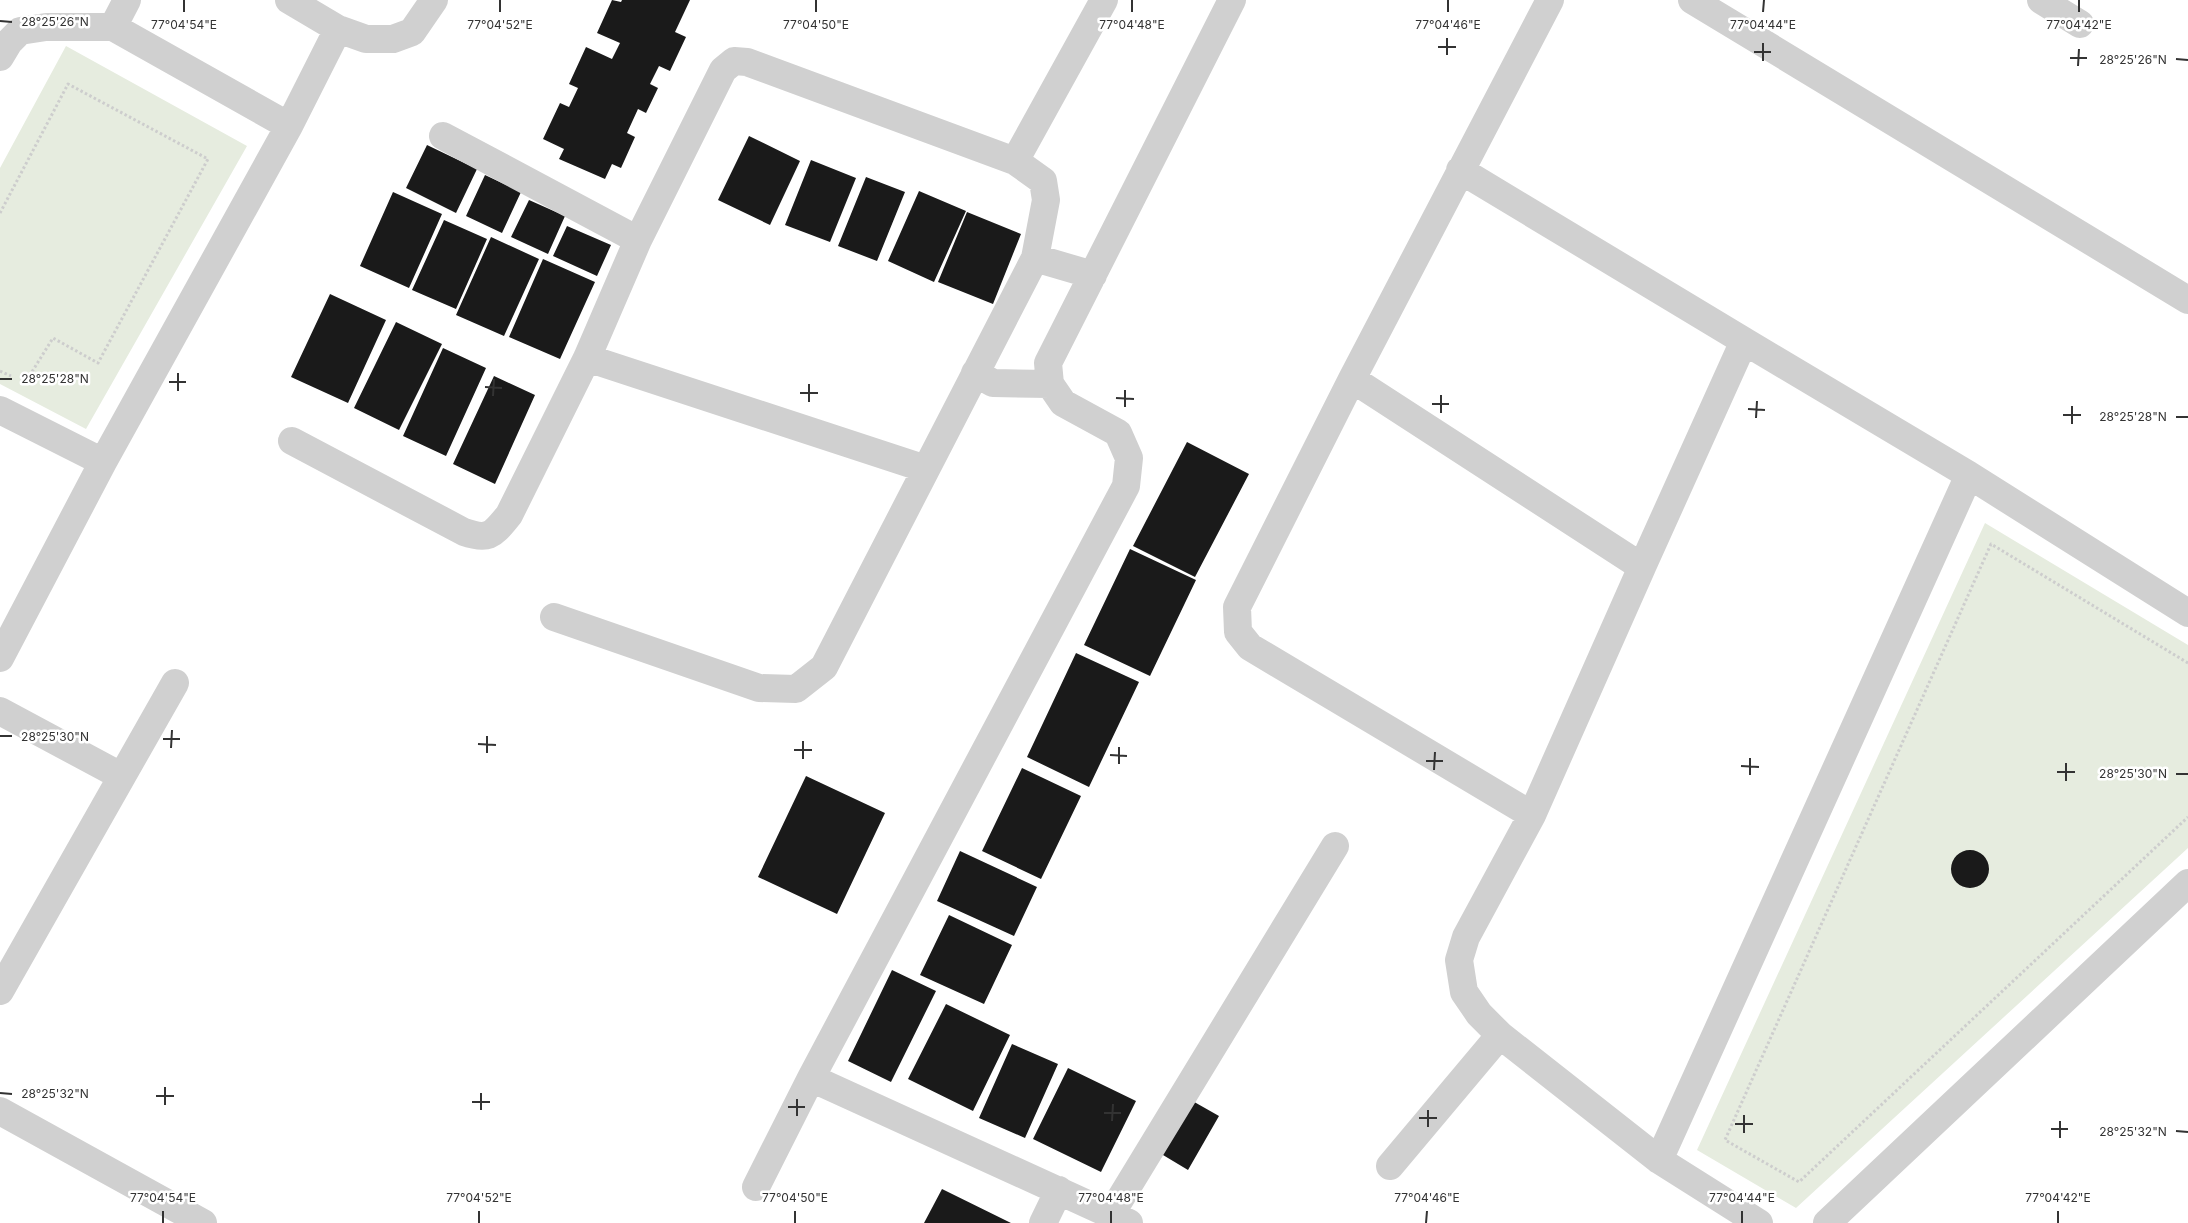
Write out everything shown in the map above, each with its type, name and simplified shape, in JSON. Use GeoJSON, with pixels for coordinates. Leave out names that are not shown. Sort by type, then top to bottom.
{"type":"FeatureCollection","features":[{"type":"Feature","properties":{"kind":"street"},"geometry":{"type":"LineString","coordinates":[[113,27],[127,0]]}},
{"type":"Feature","properties":{"kind":"street"},"geometry":{"type":"LineString","coordinates":[[289,0],[338,29],[366,39],[393,39],[412,32],[434,0]]}},
{"type":"Feature","properties":{"kind":"street"},"geometry":{"type":"LineString","coordinates":[[1015,161],[1104,0]]}},
{"type":"Feature","properties":{"kind":"street"},"geometry":{"type":"LineString","coordinates":[[756,1186],[811,1078],[1126,486],[1129,458],[1118,433],[1064,404],[1050,384],[1048,363],[1232,0]]}},
{"type":"Feature","properties":{"kind":"street"},"geometry":{"type":"LineString","coordinates":[[1532,815],[1250,647],[1238,632],[1237,606],[1352,379],[1550,0]]}},
{"type":"Feature","properties":{"kind":"street"},"geometry":{"type":"LineString","coordinates":[[1692,0],[2188,300]]}},
{"type":"Feature","properties":{"kind":"street"},"geometry":{"type":"LineString","coordinates":[[2041,0],[2080,24]]}},
{"type":"Feature","properties":{"kind":"street"},"geometry":{"type":"LineString","coordinates":[[0,57],[9,42],[20,31],[46,28],[113,27],[289,126]]}},
{"type":"Feature","properties":{"kind":"street"},"geometry":{"type":"LineString","coordinates":[[0,658],[103,462],[289,126],[338,29]]}},
{"type":"Feature","properties":{"kind":"street"},"geometry":{"type":"LineString","coordinates":[[292,442],[464,532],[480,537],[495,532],[509,515],[587,358],[638,240],[723,70],[734,61],[747,62],[1015,161],[1043,181],[1046,200],[1035,258],[824,668],[796,689],[759,688],[554,617]]}},
{"type":"Feature","properties":{"kind":"street"},"geometry":{"type":"LineString","coordinates":[[443,136],[638,240]]}},
{"type":"Feature","properties":{"kind":"street"},"geometry":{"type":"LineString","coordinates":[[1460,170],[1969,475],[2188,613]]}},
{"type":"Feature","properties":{"kind":"street"},"geometry":{"type":"LineString","coordinates":[[1035,258],[1093,275]]}},
{"type":"Feature","properties":{"kind":"street"},"geometry":{"type":"LineString","coordinates":[[1744,341],[1532,815],[1466,937],[1458,960],[1464,992],[1479,1014],[1500,1035],[1659,1160],[1759,1223]]}},
{"type":"Feature","properties":{"kind":"street"},"geometry":{"type":"LineString","coordinates":[[587,358],[926,469]]}},
{"type":"Feature","properties":{"kind":"street"},"geometry":{"type":"LineString","coordinates":[[975,373],[993,383],[1050,384]]}},
{"type":"Feature","properties":{"kind":"street"},"geometry":{"type":"LineString","coordinates":[[1352,379],[1642,567]]}},
{"type":"Feature","properties":{"kind":"street"},"geometry":{"type":"LineString","coordinates":[[0,410],[103,462]]}},
{"type":"Feature","properties":{"kind":"street"},"geometry":{"type":"LineString","coordinates":[[1659,1160],[1969,475]]}},
{"type":"Feature","properties":{"kind":"street"},"geometry":{"type":"LineString","coordinates":[[0,991],[175,682]]}},
{"type":"Feature","properties":{"kind":"street"},"geometry":{"type":"LineString","coordinates":[[0,711],[121,776]]}},
{"type":"Feature","properties":{"kind":"street"},"geometry":{"type":"LineString","coordinates":[[811,1078],[1120,1218],[1335,846]]}},
{"type":"Feature","properties":{"kind":"street"},"geometry":{"type":"LineString","coordinates":[[1828,1223],[2188,883]]}},
{"type":"Feature","properties":{"kind":"street"},"geometry":{"type":"LineString","coordinates":[[1390,1166],[1500,1035]]}},
{"type":"Feature","properties":{"kind":"street"},"geometry":{"type":"LineString","coordinates":[[0,1111],[203,1223]]}},
{"type":"Feature","properties":{"kind":"street"},"geometry":{"type":"LineString","coordinates":[[1043,1223],[1059,1190]]}},
{"type":"Feature","properties":{"kind":"path"},"geometry":{"type":"LineString","coordinates":[[0,213],[68,84],[208,159],[98,363],[53,338],[26,384],[0,371]]}},
{"type":"Feature","properties":{"kind":"path"},"geometry":{"type":"LineString","coordinates":[[2188,662],[1990,544],[1725,1140],[1799,1182],[2188,817]]}},
{"type":"Feature","properties":{"kind":"shaded area"},"geometry":{"type":"Polygon","coordinates":[[[66,46],[247,146],[86,429],[0,384],[0,168],[66,46]]]}},
{"type":"Feature","properties":{"kind":"shaded area"},"geometry":{"type":"Polygon","coordinates":[[[1985,523],[2188,645],[2188,848],[1796,1208],[1697,1150],[1985,523]]]}},
{"type":"Feature","properties":{"kind":"building"},"geometry":{"type":"Polygon","coordinates":[[[612,0],[621,2],[622,0],[690,0],[675,32],[686,37],[670,71],[659,66],[650,84],[658,88],[646,113],[638,109],[627,133],[635,137],[621,168],[612,164],[605,179],[559,159],[564,149],[543,139],[560,103],[569,107],[578,88],[569,84],[586,47],[612,59],[620,43],[597,33],[612,0]]]}},
{"type":"Feature","properties":{"kind":"building"},"geometry":{"type":"Polygon","coordinates":[[[749,136],[800,161],[770,225],[718,200],[749,136]]]}},
{"type":"Feature","properties":{"kind":"building"},"geometry":{"type":"Polygon","coordinates":[[[427,145],[477,169],[456,213],[406,188],[427,145]]]}},
{"type":"Feature","properties":{"kind":"building"},"geometry":{"type":"Polygon","coordinates":[[[811,160],[856,178],[830,242],[785,225],[811,160]]]}},
{"type":"Feature","properties":{"kind":"building"},"geometry":{"type":"Polygon","coordinates":[[[485,175],[521,192],[502,233],[466,216],[485,175]]]}},
{"type":"Feature","properties":{"kind":"building"},"geometry":{"type":"Polygon","coordinates":[[[866,177],[905,192],[877,261],[838,246],[866,177]]]}},
{"type":"Feature","properties":{"kind":"building"},"geometry":{"type":"Polygon","coordinates":[[[919,191],[966,211],[934,282],[888,261],[919,191]]]}},
{"type":"Feature","properties":{"kind":"building"},"geometry":{"type":"Polygon","coordinates":[[[393,192],[442,214],[409,288],[360,266],[393,192]]]}},
{"type":"Feature","properties":{"kind":"building"},"geometry":{"type":"Polygon","coordinates":[[[529,200],[565,216],[548,254],[511,237],[529,200]]]}},
{"type":"Feature","properties":{"kind":"building"},"geometry":{"type":"Polygon","coordinates":[[[967,212],[1021,234],[993,304],[938,282],[967,212]]]}},
{"type":"Feature","properties":{"kind":"building"},"geometry":{"type":"Polygon","coordinates":[[[444,220],[487,239],[456,309],[412,290],[444,220]]]}},
{"type":"Feature","properties":{"kind":"building"},"geometry":{"type":"Polygon","coordinates":[[[567,226],[611,245],[597,276],[553,256],[567,226]]]}},
{"type":"Feature","properties":{"kind":"building"},"geometry":{"type":"Polygon","coordinates":[[[491,237],[539,259],[504,336],[456,315],[491,237]]]}},
{"type":"Feature","properties":{"kind":"building"},"geometry":{"type":"Polygon","coordinates":[[[543,259],[595,282],[560,359],[509,337],[543,259]]]}},
{"type":"Feature","properties":{"kind":"building"},"geometry":{"type":"Polygon","coordinates":[[[330,294],[386,320],[348,403],[291,377],[330,294]]]}},
{"type":"Feature","properties":{"kind":"building"},"geometry":{"type":"Polygon","coordinates":[[[396,322],[442,344],[399,430],[354,408],[396,322]]]}},
{"type":"Feature","properties":{"kind":"building"},"geometry":{"type":"Polygon","coordinates":[[[443,348],[486,368],[446,456],[403,436],[443,348]]]}},
{"type":"Feature","properties":{"kind":"building"},"geometry":{"type":"Polygon","coordinates":[[[494,376],[535,395],[495,484],[453,464],[494,376]]]}},
{"type":"Feature","properties":{"kind":"building"},"geometry":{"type":"Polygon","coordinates":[[[1187,442],[1249,474],[1195,577],[1133,546],[1187,442]]]}},
{"type":"Feature","properties":{"kind":"building"},"geometry":{"type":"Polygon","coordinates":[[[1130,549],[1196,580],[1150,676],[1084,645],[1130,549]]]}},
{"type":"Feature","properties":{"kind":"building"},"geometry":{"type":"Polygon","coordinates":[[[1076,653],[1139,682],[1089,787],[1027,757],[1076,653]]]}},
{"type":"Feature","properties":{"kind":"building"},"geometry":{"type":"Polygon","coordinates":[[[1022,768],[1081,796],[1041,879],[982,851],[1022,768]]]}},
{"type":"Feature","properties":{"kind":"building"},"geometry":{"type":"Polygon","coordinates":[[[806,776],[885,813],[837,914],[758,877],[806,776]]]}},
{"type":"Feature","properties":{"kind":"building"},"geometry":{"type":"Polygon","coordinates":[[[1970,850],[1984,855],[1989,869],[1984,883],[1970,888],[1956,883],[1951,869],[1956,855],[1970,850]]]}},
{"type":"Feature","properties":{"kind":"building"},"geometry":{"type":"Polygon","coordinates":[[[960,851],[1037,887],[1014,936],[937,901],[960,851]]]}},
{"type":"Feature","properties":{"kind":"building"},"geometry":{"type":"Polygon","coordinates":[[[949,915],[1012,945],[984,1004],[920,975],[949,915]]]}},
{"type":"Feature","properties":{"kind":"building"},"geometry":{"type":"Polygon","coordinates":[[[892,970],[936,991],[891,1082],[848,1061],[892,970]]]}},
{"type":"Feature","properties":{"kind":"building"},"geometry":{"type":"Polygon","coordinates":[[[946,1004],[1010,1035],[973,1111],[908,1079],[946,1004]]]}},
{"type":"Feature","properties":{"kind":"building"},"geometry":{"type":"Polygon","coordinates":[[[1012,1044],[1058,1064],[1025,1138],[979,1118],[1012,1044]]]}},
{"type":"Feature","properties":{"kind":"building"},"geometry":{"type":"Polygon","coordinates":[[[1068,1068],[1136,1101],[1101,1172],[1033,1139],[1068,1068]]]}},
{"type":"Feature","properties":{"kind":"building"},"geometry":{"type":"Polygon","coordinates":[[[1189,1099],[1219,1116],[1188,1170],[1158,1152],[1189,1099]]]}},
{"type":"Feature","properties":{"kind":"building"},"geometry":{"type":"Polygon","coordinates":[[[942,1189],[1011,1223],[924,1223],[942,1189]]]}}]}
